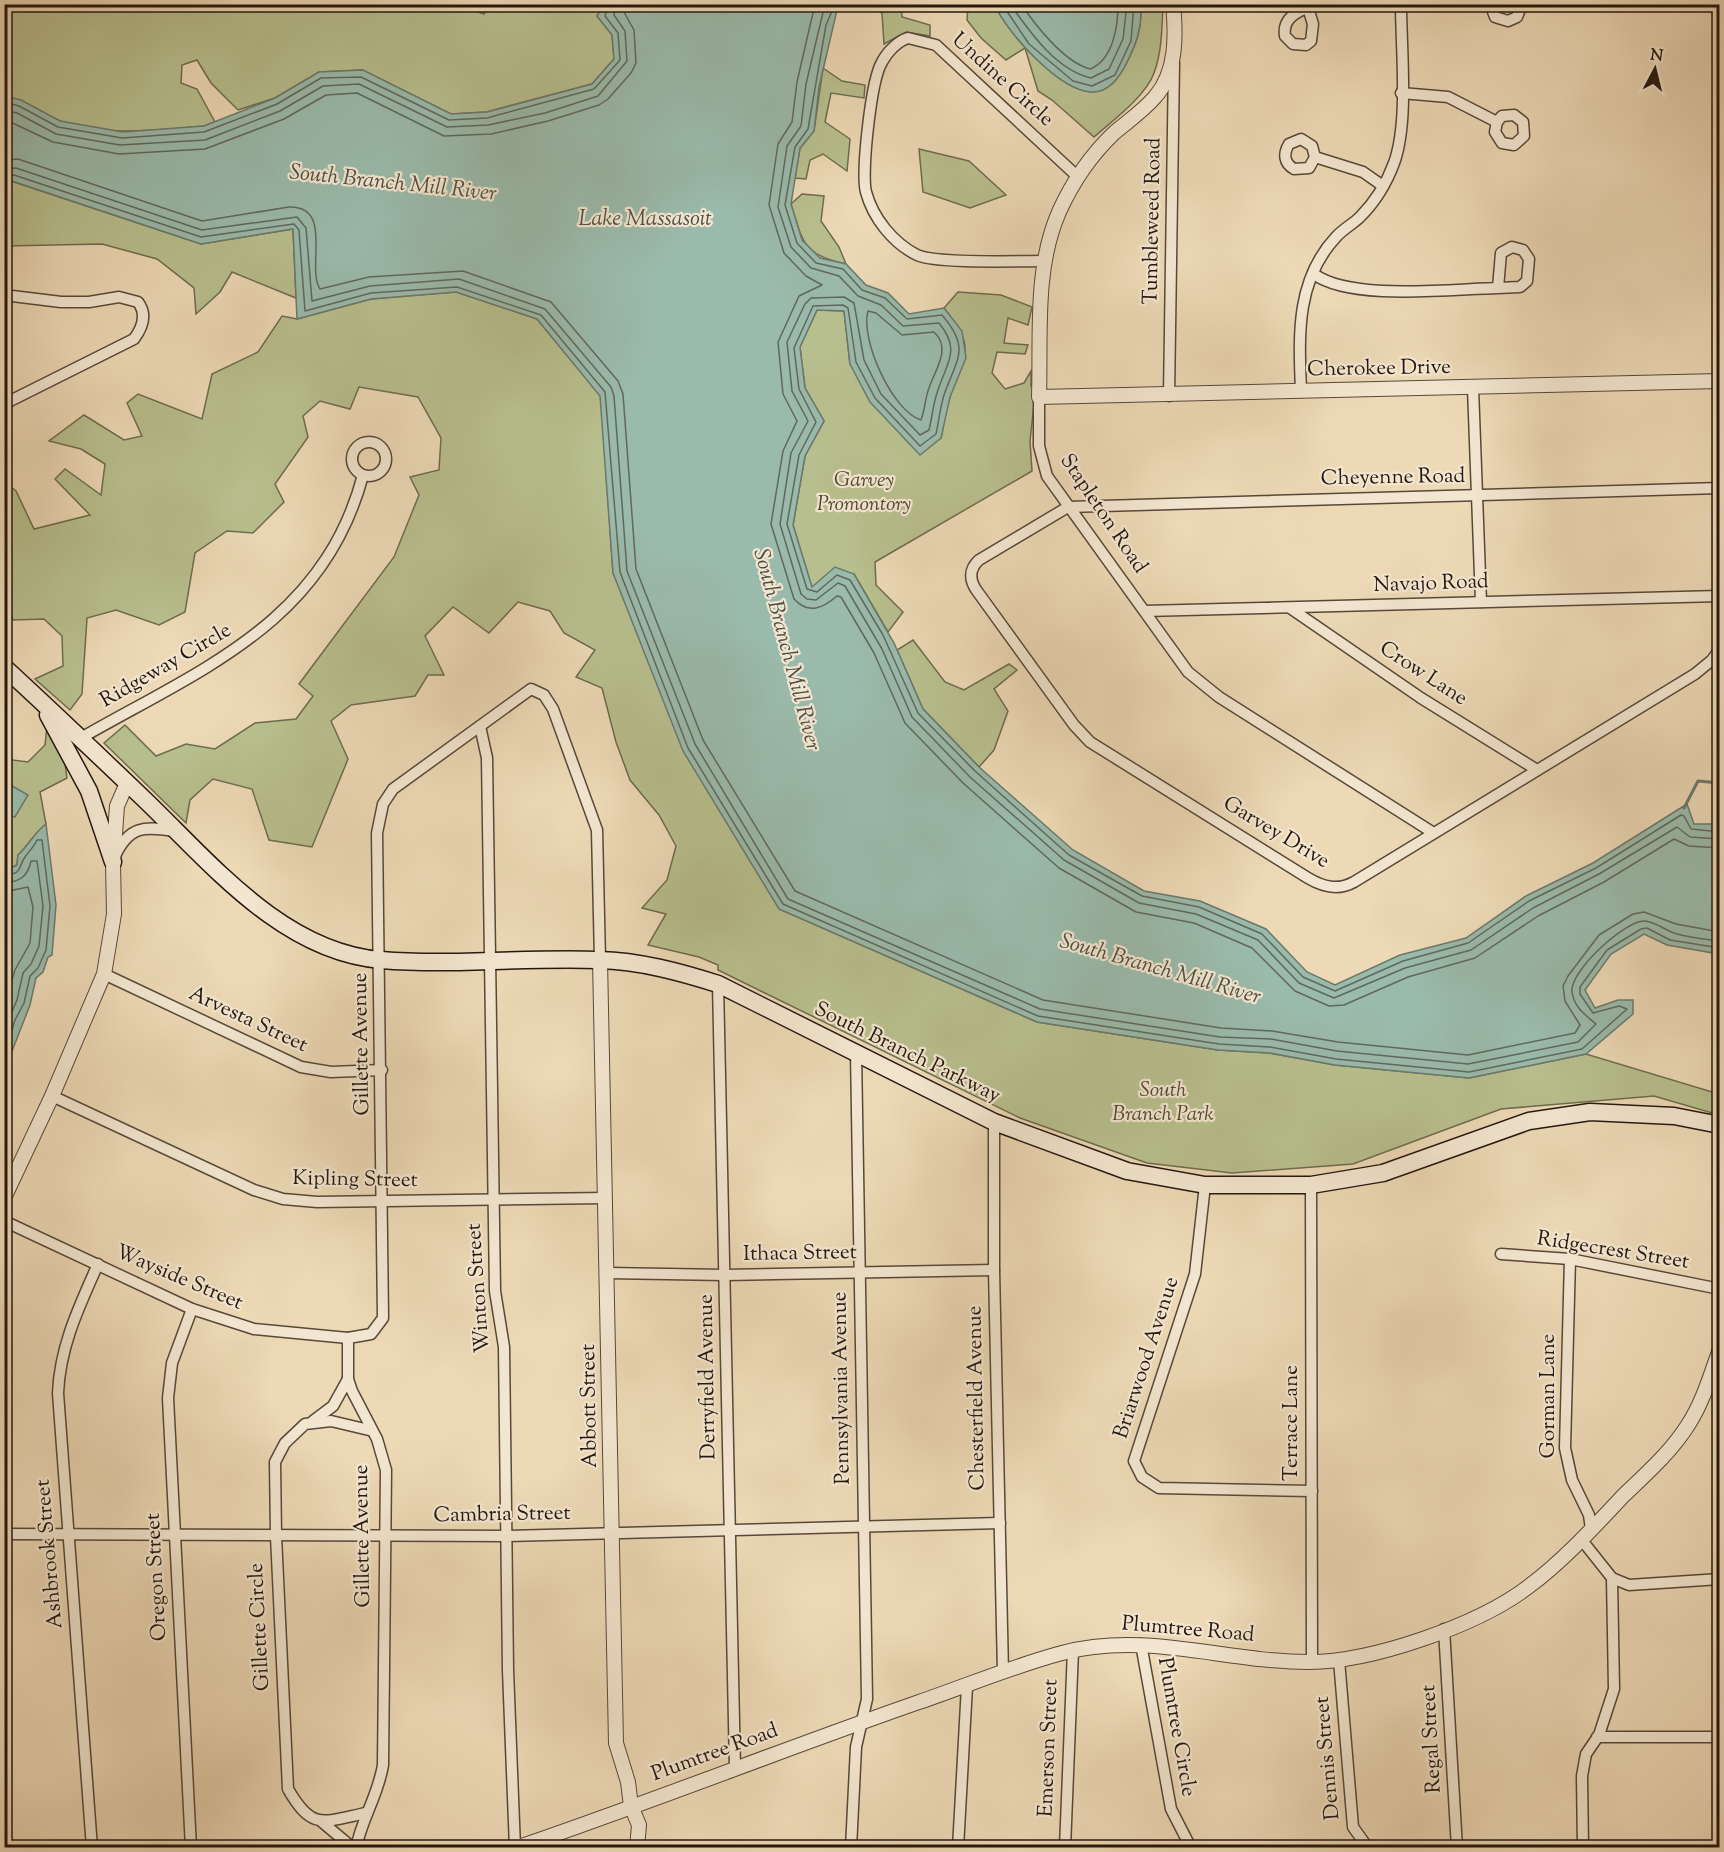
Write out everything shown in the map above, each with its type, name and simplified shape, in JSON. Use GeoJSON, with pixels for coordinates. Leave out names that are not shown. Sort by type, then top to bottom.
{"type":"FeatureCollection","features":[{"type":"Feature","properties":{"kind":"main road","name":"South Branch Parkway"},"geometry":{"type":"LineString","coordinates":[[4,667],[128,783],[174,831],[277,922],[324,948],[380,960],[600,960],[670,970],[718,984],[994,1122],[1127,1171],[1205,1185],[1311,1185],[1383,1173],[1529,1121],[1590,1112],[1674,1116],[1719,1125]]}},
{"type":"Feature","properties":{"kind":"main road"},"geometry":{"type":"LineString","coordinates":[[39,699],[89,790],[113,862]]}},
{"type":"Feature","properties":{"kind":"street","name":"Stapleton Road"},"geometry":{"type":"LineString","coordinates":[[1173,4],[1174,47],[1170,69],[1160,91],[1114,133],[1078,177],[1055,221],[1044,261],[1039,398],[1041,460],[1047,476],[1068,507],[1183,667],[1202,686],[1432,832]]}},
{"type":"Feature","properties":{"kind":"street"},"geometry":{"type":"LineString","coordinates":[[1301,392],[1303,297],[1332,241],[1360,217],[1383,186],[1395,161],[1400,142],[1401,4]]}},
{"type":"Feature","properties":{"kind":"street"},"geometry":{"type":"LineString","coordinates":[[1490,4],[1495,17],[1508,21],[1520,14],[1522,4]]}},
{"type":"Feature","properties":{"kind":"street","name":"Undine Circle"},"geometry":{"type":"LineString","coordinates":[[1044,261],[924,258],[901,245],[887,231],[873,210],[864,185],[874,88],[882,61],[899,42],[908,38],[936,45],[1078,177]]}},
{"type":"Feature","properties":{"kind":"street","name":"Tumbleweed Road"},"geometry":{"type":"LineString","coordinates":[[1169,396],[1174,47]]}},
{"type":"Feature","properties":{"kind":"street"},"geometry":{"type":"LineString","coordinates":[[1401,93],[1448,97],[1497,122]]}},
{"type":"Feature","properties":{"kind":"street"},"geometry":{"type":"LineString","coordinates":[[1316,157],[1363,172],[1383,186]]}},
{"type":"Feature","properties":{"kind":"street"},"geometry":{"type":"LineString","coordinates":[[1314,273],[1334,285],[1371,290],[1497,288]]}},
{"type":"Feature","properties":{"kind":"street"},"geometry":{"type":"LineString","coordinates":[[4,295],[70,303],[124,297],[138,302],[144,314],[141,328],[134,339],[4,404]]}},
{"type":"Feature","properties":{"kind":"street","name":"Cherokee Drive"},"geometry":{"type":"LineString","coordinates":[[1039,398],[1719,381]]}},
{"type":"Feature","properties":{"kind":"street"},"geometry":{"type":"LineString","coordinates":[[1473,388],[1479,495],[1481,602]]}},
{"type":"Feature","properties":{"kind":"street","name":"Ridgeway Circle"},"geometry":{"type":"LineString","coordinates":[[81,738],[225,658],[255,635],[325,565],[352,512],[363,475]]}},
{"type":"Feature","properties":{"kind":"street","name":"Cheyenne Road"},"geometry":{"type":"LineString","coordinates":[[1068,507],[1719,489]]}},
{"type":"Feature","properties":{"kind":"street","name":"Garvey Drive"},"geometry":{"type":"LineString","coordinates":[[1068,507],[979,560],[972,568],[971,580],[1068,717],[1090,742],[1308,878],[1325,886],[1346,886],[1695,674],[1712,660],[1719,649]]}},
{"type":"Feature","properties":{"kind":"street","name":"Navajo Road"},"geometry":{"type":"LineString","coordinates":[[1144,611],[1719,596]]}},
{"type":"Feature","properties":{"kind":"street","name":"Crow Lane"},"geometry":{"type":"LineString","coordinates":[[1289,608],[1421,698],[1538,770]]}},
{"type":"Feature","properties":{"kind":"street","name":"Gillette Avenue"},"geometry":{"type":"LineString","coordinates":[[355,1848],[366,1813],[378,1791],[383,1765],[386,1470],[381,1449],[369,1430],[348,1379],[348,1338],[371,1334],[383,1318],[382,1070],[377,833],[383,804],[393,789],[531,689],[544,695],[553,709],[597,830],[600,960]]}},
{"type":"Feature","properties":{"kind":"street","name":"Winton Street"},"geometry":{"type":"LineString","coordinates":[[480,726],[487,758],[495,1298],[504,1347],[508,1670],[516,1848]]}},
{"type":"Feature","properties":{"kind":"street"},"geometry":{"type":"LineString","coordinates":[[4,1198],[52,1096],[104,974],[114,914],[113,862],[117,806],[128,783]]}},
{"type":"Feature","properties":{"kind":"street"},"geometry":{"type":"LineString","coordinates":[[113,862],[120,846],[135,831],[152,828],[174,831]]}},
{"type":"Feature","properties":{"kind":"street","name":"Abbott Street"},"geometry":{"type":"LineString","coordinates":[[600,960],[616,1743],[628,1782],[631,1806],[639,1825],[638,1848]]}},
{"type":"Feature","properties":{"kind":"street","name":"Arvesta Street"},"geometry":{"type":"LineString","coordinates":[[104,974],[301,1067],[332,1072],[382,1070]]}},
{"type":"Feature","properties":{"kind":"street","name":"Derryfield Avenue"},"geometry":{"type":"LineString","coordinates":[[718,984],[732,1531],[735,1768]]}},
{"type":"Feature","properties":{"kind":"street","name":"Pennsylvania Avenue"},"geometry":{"type":"LineString","coordinates":[[851,1848],[856,1747],[867,1699],[856,1053]]}},
{"type":"Feature","properties":{"kind":"street","name":"Kipling Street"},"geometry":{"type":"LineString","coordinates":[[52,1096],[267,1195],[301,1202],[383,1203],[606,1198]]}},
{"type":"Feature","properties":{"kind":"street","name":"Chesterfield Avenue"},"geometry":{"type":"LineString","coordinates":[[994,1122],[994,1270],[1003,1672]]}},
{"type":"Feature","properties":{"kind":"street","name":"Briarwood Avenue"},"geometry":{"type":"LineString","coordinates":[[1205,1185],[1195,1274],[1134,1461],[1142,1477],[1159,1488],[1312,1491]]}},
{"type":"Feature","properties":{"kind":"street","name":"Terrace Lane"},"geometry":{"type":"LineString","coordinates":[[1311,1185],[1312,1662]]}},
{"type":"Feature","properties":{"kind":"street","name":"Wayside Street"},"geometry":{"type":"LineString","coordinates":[[4,1221],[192,1309],[254,1329],[348,1338]]}},
{"type":"Feature","properties":{"kind":"street","name":"Ridgecrest Street"},"geometry":{"type":"LineString","coordinates":[[1501,1254],[1570,1259],[1719,1289]]}},
{"type":"Feature","properties":{"kind":"street","name":"Gorman Lane"},"geometry":{"type":"LineString","coordinates":[[1570,1259],[1565,1448],[1572,1480],[1589,1515],[1586,1534]]}},
{"type":"Feature","properties":{"kind":"street","name":"Ashbrook Street"},"geometry":{"type":"LineString","coordinates":[[92,1848],[59,1432],[59,1373],[71,1324],[98,1264]]}},
{"type":"Feature","properties":{"kind":"street","name":"Ithaca Street"},"geometry":{"type":"LineString","coordinates":[[608,1273],[725,1275],[994,1270]]}},
{"type":"Feature","properties":{"kind":"street","name":"Oregon Street"},"geometry":{"type":"LineString","coordinates":[[191,1848],[168,1390],[172,1364],[192,1309]]}},
{"type":"Feature","properties":{"kind":"street","name":"Plumtree Road"},"geometry":{"type":"LineString","coordinates":[[516,1848],[862,1722],[1073,1650],[1111,1644],[1141,1644],[1312,1662],[1339,1660],[1380,1652],[1444,1629],[1518,1594],[1551,1569],[1668,1451],[1688,1425],[1703,1396],[1719,1348]]}},
{"type":"Feature","properties":{"kind":"street","name":"Gillette Circle"},"geometry":{"type":"LineString","coordinates":[[348,1379],[333,1406],[305,1424],[285,1443],[276,1462],[276,1536],[288,1789],[301,1811],[322,1822],[355,1848]]}},
{"type":"Feature","properties":{"kind":"street"},"geometry":{"type":"LineString","coordinates":[[305,1424],[331,1421],[369,1430]]}},
{"type":"Feature","properties":{"kind":"street","name":"Cambria Street"},"geometry":{"type":"LineString","coordinates":[[4,1534],[507,1536],[1000,1523]]}},
{"type":"Feature","properties":{"kind":"street"},"geometry":{"type":"LineString","coordinates":[[1583,1848],[1582,1776],[1586,1754],[1597,1737],[1614,1689],[1612,1578],[1586,1534]]}},
{"type":"Feature","properties":{"kind":"street"},"geometry":{"type":"LineString","coordinates":[[1612,1578],[1629,1585],[1719,1579]]}},
{"type":"Feature","properties":{"kind":"street","name":"Regal Street"},"geometry":{"type":"LineString","coordinates":[[1444,1629],[1457,1848]]}},
{"type":"Feature","properties":{"kind":"street","name":"Plumtree Circle"},"geometry":{"type":"LineString","coordinates":[[1141,1644],[1171,1809],[1191,1848]]}},
{"type":"Feature","properties":{"kind":"street","name":"Emerson Street"},"geometry":{"type":"LineString","coordinates":[[1065,1848],[1073,1650]]}},
{"type":"Feature","properties":{"kind":"street","name":"Dennis Street"},"geometry":{"type":"LineString","coordinates":[[1339,1660],[1353,1827],[1368,1848]]}},
{"type":"Feature","properties":{"kind":"street"},"geometry":{"type":"LineString","coordinates":[[958,1848],[967,1686]]}},
{"type":"Feature","properties":{"kind":"street"},"geometry":{"type":"LineString","coordinates":[[1597,1737],[1719,1737]]}},
{"type":"Feature","properties":{"kind":"street"},"geometry":{"type":"LineString","coordinates":[[322,1822],[366,1813]]}},
{"type":"Feature","properties":{"kind":"green space"},"geometry":{"type":"Polygon","coordinates":[[[455,4],[484,14],[489,5],[604,5],[597,16],[612,35],[614,59],[592,84],[487,112],[451,114],[362,70],[319,72],[275,98],[238,110],[211,83],[197,60],[182,65],[181,83],[197,89],[215,122],[204,126],[131,131],[95,129],[60,121],[5,96],[5,5],[455,4]]]}},
{"type":"Feature","properties":{"kind":"green space"},"geometry":{"type":"Polygon","coordinates":[[[877,5],[901,5],[902,17],[930,25],[930,36],[906,32],[884,44],[882,14],[877,5]]]}},
{"type":"Feature","properties":{"kind":"green space"},"geometry":{"type":"Polygon","coordinates":[[[968,5],[995,5],[1001,17],[1022,44],[1050,71],[1064,82],[1091,92],[1110,86],[1123,70],[1139,32],[1140,5],[1163,5],[1157,65],[1144,90],[1119,116],[1094,137],[1052,100],[1038,91],[1025,48],[1006,60],[981,38],[967,20],[968,5]]]}},
{"type":"Feature","properties":{"kind":"green space"},"geometry":{"type":"Polygon","coordinates":[[[823,68],[842,81],[865,85],[864,98],[831,93],[825,122],[850,139],[847,171],[823,154],[810,160],[806,179],[795,178],[800,148],[814,131],[823,68]]]}},
{"type":"Feature","properties":{"kind":"green space"},"geometry":{"type":"Polygon","coordinates":[[[919,149],[969,161],[1006,195],[970,208],[923,192],[919,149]]]}},
{"type":"Feature","properties":{"kind":"green space"},"geometry":{"type":"Polygon","coordinates":[[[11,181],[201,244],[293,229],[296,298],[232,272],[220,292],[196,314],[194,288],[157,259],[102,244],[5,246],[4,184],[11,181]]]}},
{"type":"Feature","properties":{"kind":"green space"},"geometry":{"type":"Polygon","coordinates":[[[802,194],[824,196],[821,221],[839,247],[846,264],[821,256],[813,251],[802,238],[791,204],[802,194]]]}},
{"type":"Feature","properties":{"kind":"green space","name":"South Branch Park"},"geometry":{"type":"Polygon","coordinates":[[[456,292],[537,319],[601,396],[613,573],[779,909],[1037,1022],[1218,1050],[1269,1053],[1335,1065],[1469,1078],[1586,1054],[1719,1094],[1719,1115],[1654,1096],[1501,1109],[1353,1164],[1232,1173],[1147,1163],[1020,1118],[718,970],[718,965],[699,957],[648,945],[666,914],[642,908],[667,880],[676,846],[659,815],[630,780],[616,742],[602,688],[576,677],[595,650],[564,633],[550,611],[518,602],[489,633],[453,607],[425,636],[444,675],[428,675],[415,696],[351,705],[331,721],[348,759],[312,847],[269,840],[252,789],[213,779],[190,800],[186,823],[104,743],[125,725],[156,756],[186,744],[215,749],[255,723],[296,719],[313,696],[299,684],[394,557],[419,495],[410,477],[439,470],[441,438],[418,397],[359,387],[350,409],[320,401],[303,416],[308,437],[275,484],[284,502],[253,533],[227,531],[195,553],[185,612],[159,625],[116,610],[87,618],[82,694],[70,710],[35,679],[63,666],[62,636],[44,619],[13,620],[5,595],[4,526],[11,524],[5,520],[5,482],[16,491],[34,529],[90,515],[55,479],[65,469],[101,495],[105,464],[81,449],[49,441],[84,415],[124,440],[142,436],[127,403],[138,394],[202,419],[212,374],[258,352],[282,316],[297,319],[371,299],[456,292]]]}},
{"type":"Feature","properties":{"kind":"green space","name":"Garvey Promontory"},"geometry":{"type":"Polygon","coordinates":[[[958,292],[1001,295],[1032,307],[1028,325],[1008,318],[1004,343],[1028,345],[1025,354],[997,352],[992,373],[1005,389],[1024,383],[1031,371],[1031,386],[1036,386],[1030,441],[1032,471],[875,562],[876,585],[903,612],[888,632],[854,574],[812,588],[793,525],[805,456],[824,421],[805,388],[800,347],[817,310],[844,311],[850,364],[941,438],[947,407],[965,351],[965,343],[961,334],[944,308],[958,292]]]}},
{"type":"Feature","properties":{"kind":"green space"},"geometry":{"type":"Polygon","coordinates":[[[913,640],[945,682],[964,690],[1009,664],[1017,670],[994,689],[1008,711],[994,750],[979,767],[923,709],[897,650],[913,640]]]}},
{"type":"Feature","properties":{"kind":"green space"},"geometry":{"type":"Polygon","coordinates":[[[47,727],[64,757],[67,778],[40,792],[46,824],[18,855],[17,865],[5,871],[4,815],[15,816],[5,782],[5,759],[28,762],[45,745],[47,727]]]}},
{"type":"Feature","properties":{"kind":"water","name":"Lake Massasoit"},"geometry":{"type":"Polygon","coordinates":[[[604,5],[867,5],[860,11],[837,10],[819,87],[814,131],[800,148],[791,204],[802,240],[820,258],[846,264],[866,285],[888,293],[909,314],[944,308],[962,331],[966,358],[950,397],[941,438],[920,455],[870,402],[850,364],[844,311],[817,310],[800,347],[805,388],[824,421],[805,456],[793,525],[812,587],[835,567],[854,574],[894,643],[923,709],[979,767],[1073,850],[1144,891],[1200,901],[1266,929],[1307,972],[1335,985],[1400,955],[1466,938],[1526,896],[1593,863],[1687,804],[1694,824],[1715,824],[1719,828],[1719,954],[1667,945],[1644,934],[1611,954],[1585,990],[1595,1008],[1618,1000],[1633,1000],[1633,1014],[1586,1054],[1469,1078],[1335,1065],[1270,1053],[1218,1050],[1037,1022],[779,909],[683,751],[613,573],[600,396],[537,319],[456,292],[371,299],[297,319],[293,229],[201,244],[12,181],[5,184],[5,96],[21,100],[60,121],[123,132],[204,126],[275,98],[319,72],[363,70],[451,114],[487,112],[592,84],[614,59],[612,35],[597,16],[604,5]]]}},
{"type":"Feature","properties":{"kind":"water"},"geometry":{"type":"Polygon","coordinates":[[[995,5],[1140,5],[1140,25],[1132,52],[1119,76],[1110,86],[1091,92],[1064,82],[1050,71],[1022,44],[1001,17],[995,5]]]}},
{"type":"Feature","properties":{"kind":"water"},"geometry":{"type":"Polygon","coordinates":[[[5,782],[28,795],[15,817],[5,815],[5,782]]]}},
{"type":"Feature","properties":{"kind":"water"},"geometry":{"type":"Polygon","coordinates":[[[46,824],[56,905],[52,955],[48,957],[43,972],[36,978],[30,1005],[5,1069],[5,871],[17,865],[18,855],[46,824]]]}},
{"type":"Feature","properties":{"kind":"waterway","name":"South Branch Mill River"},"geometry":{"type":"LineString","coordinates":[[1684,808],[1698,781],[1720,783]]}}]}
